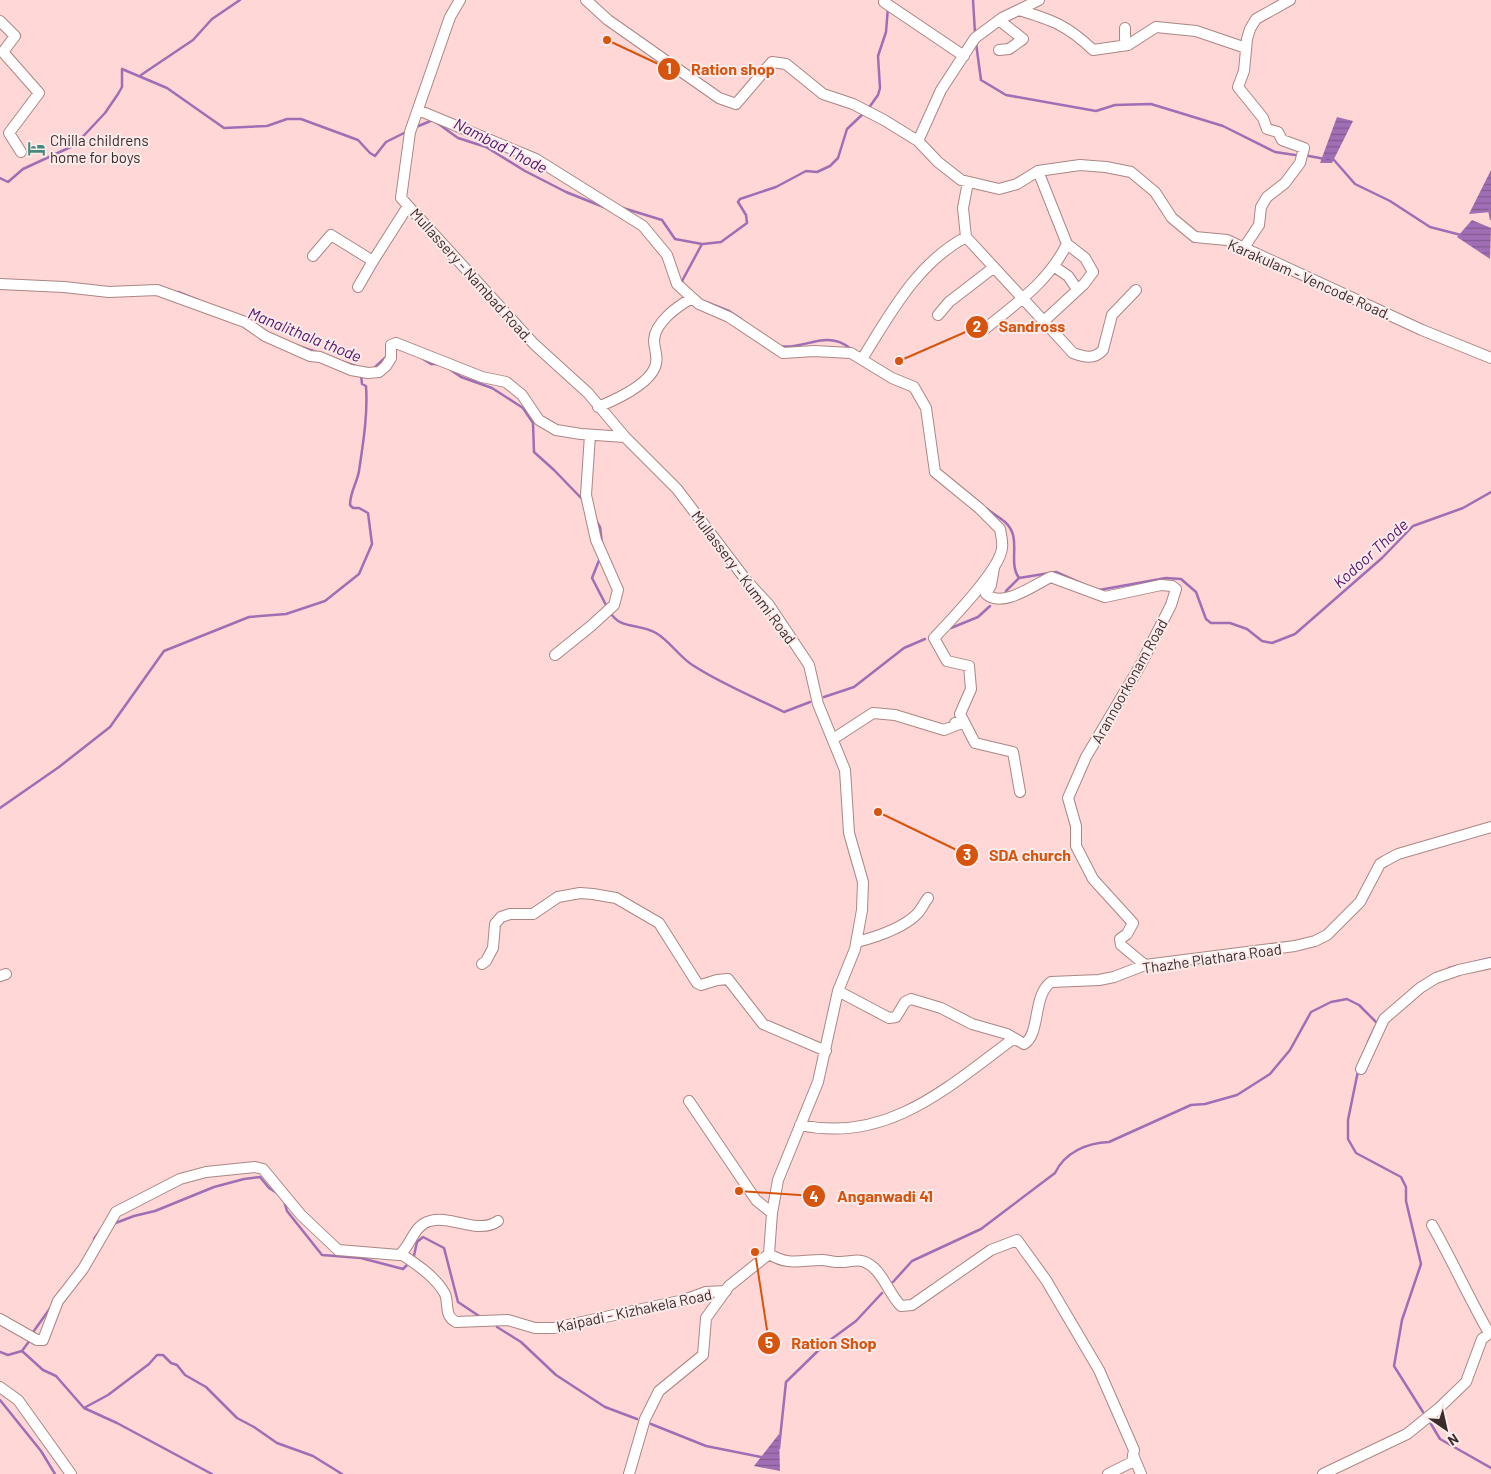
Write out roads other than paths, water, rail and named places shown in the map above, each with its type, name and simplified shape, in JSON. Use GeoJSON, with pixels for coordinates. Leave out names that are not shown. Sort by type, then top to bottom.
{"type":"FeatureCollection","features":[{"type":"Feature","properties":{"kind":"street","name":"Mullassery - Nambad Road."},"geometry":{"type":"LineString","coordinates":[[460,0],[450,17],[410,132],[401,198],[534,344],[588,393],[598,407],[625,436]]}},
{"type":"Feature","properties":{"kind":"street","name":"Karakulam - Vencode Road."},"geometry":{"type":"LineString","coordinates":[[586,0],[608,20],[719,98],[736,104],[772,62],[786,64],[823,94],[867,110],[918,141],[938,162],[961,180],[999,189],[1017,184],[1038,171],[1080,166],[1106,167],[1131,172],[1155,192],[1172,218],[1195,237],[1226,240],[1422,330],[1491,358]]}},
{"type":"Feature","properties":{"kind":"street"},"geometry":{"type":"LineString","coordinates":[[918,141],[941,90],[975,38],[999,20],[1039,0]]}},
{"type":"Feature","properties":{"kind":"street"},"geometry":{"type":"LineString","coordinates":[[1243,248],[1258,225],[1261,207],[1267,197],[1285,183],[1300,163],[1304,148],[1282,140],[1278,132],[1267,129],[1263,118],[1238,87],[1244,71],[1247,38],[1256,20],[1290,0]]}},
{"type":"Feature","properties":{"kind":"street"},"geometry":{"type":"LineString","coordinates":[[884,2],[964,56]]}},
{"type":"Feature","properties":{"kind":"street"},"geometry":{"type":"LineString","coordinates":[[1019,10],[1053,21],[1074,32],[1093,50],[1128,45],[1156,27],[1196,31],[1246,48]]}},
{"type":"Feature","properties":{"kind":"street"},"geometry":{"type":"LineString","coordinates":[[999,20],[1023,39],[1009,49],[999,50]]}},
{"type":"Feature","properties":{"kind":"street"},"geometry":{"type":"LineString","coordinates":[[0,21],[15,36],[3,52],[39,93],[9,133],[21,152]]}},
{"type":"Feature","properties":{"kind":"street"},"geometry":{"type":"LineString","coordinates":[[1125,28],[1125,39],[1128,45]]}},
{"type":"Feature","properties":{"kind":"street","name":"Arannoorkonam Road"},"geometry":{"type":"LineString","coordinates":[[418,110],[536,159],[643,226],[667,256],[677,284],[692,298],[699,304],[730,317],[783,353],[814,351],[851,353],[892,378],[914,387],[926,408],[935,472],[979,508],[1000,529],[1002,549],[994,565],[959,612],[934,638],[947,661],[970,666],[971,689],[960,714],[959,722]]}},
{"type":"Feature","properties":{"kind":"street"},"geometry":{"type":"LineString","coordinates":[[1038,171],[1067,244],[1085,258],[1093,272],[1084,284],[1044,321]]}},
{"type":"Feature","properties":{"kind":"street"},"geometry":{"type":"LineString","coordinates":[[968,182],[963,208],[966,237],[992,268],[1023,298],[1073,353],[1092,357],[1103,350],[1112,315],[1136,290]]}},
{"type":"Feature","properties":{"kind":"street"},"geometry":{"type":"LineString","coordinates":[[358,287],[408,206]]}},
{"type":"Feature","properties":{"kind":"street"},"geometry":{"type":"LineString","coordinates":[[313,256],[331,235],[373,261]]}},
{"type":"Feature","properties":{"kind":"street"},"geometry":{"type":"LineString","coordinates":[[862,360],[903,294],[943,251],[966,237]]}},
{"type":"Feature","properties":{"kind":"street"},"geometry":{"type":"LineString","coordinates":[[986,328],[1023,298],[1055,267],[1067,244]]}},
{"type":"Feature","properties":{"kind":"street"},"geometry":{"type":"LineString","coordinates":[[1055,267],[1068,276],[1077,289]]}},
{"type":"Feature","properties":{"kind":"street"},"geometry":{"type":"LineString","coordinates":[[938,314],[949,302],[992,268]]}},
{"type":"Feature","properties":{"kind":"street"},"geometry":{"type":"LineString","coordinates":[[0,284],[64,287],[109,292],[157,290],[245,322],[282,344],[351,370],[379,372],[389,362],[391,345],[396,343],[482,377],[506,382],[522,395],[532,412],[556,430],[590,435],[625,436]]}},
{"type":"Feature","properties":{"kind":"street"},"geometry":{"type":"LineString","coordinates":[[598,407],[614,401],[653,371],[657,360],[654,342],[656,330],[681,305],[692,298]]}},
{"type":"Feature","properties":{"kind":"street"},"geometry":{"type":"LineString","coordinates":[[555,654],[614,605],[618,590],[596,540],[586,496],[590,435]]}},
{"type":"Feature","properties":{"kind":"street","name":"Mullassery - Kummi Road"},"geometry":{"type":"LineString","coordinates":[[625,436],[677,489],[746,580],[769,606],[808,665],[818,704],[845,770],[848,833],[861,869],[863,882],[856,942],[838,992],[818,1082],[780,1173],[772,1213],[769,1254]]}},
{"type":"Feature","properties":{"kind":"street","name":"Arannoorkonam Road"},"geometry":{"type":"LineString","coordinates":[[994,565],[991,585],[986,594],[994,599],[1020,595],[1051,576],[1105,597],[1113,597],[1128,591],[1161,585],[1172,586],[1176,589],[1171,606],[1140,666],[1086,757],[1068,798],[1076,826],[1076,846],[1093,879],[1133,923],[1127,934],[1120,939],[1121,946],[1145,965]]}},
{"type":"Feature","properties":{"kind":"street"},"geometry":{"type":"LineString","coordinates":[[833,739],[873,713],[895,716],[944,730],[959,722],[975,742],[1013,752],[1020,792]]}},
{"type":"Feature","properties":{"kind":"street","name":"Thazhe Plathara Road"},"geometry":{"type":"LineString","coordinates":[[1013,1039],[1024,1044],[1028,1042],[1039,1001],[1045,987],[1051,982],[1106,979],[1145,965],[1295,946],[1314,941],[1327,935],[1360,902],[1380,864],[1398,854],[1491,827]]}},
{"type":"Feature","properties":{"kind":"street"},"geometry":{"type":"LineString","coordinates":[[482,964],[486,961],[493,948],[495,924],[501,917],[516,914],[533,914],[558,897],[580,893],[616,898],[659,923],[697,983],[701,985],[717,980],[728,980],[763,1024],[826,1051]]}},
{"type":"Feature","properties":{"kind":"street"},"geometry":{"type":"LineString","coordinates":[[856,942],[877,936],[902,924],[917,914],[928,898]]}},
{"type":"Feature","properties":{"kind":"street"},"geometry":{"type":"LineString","coordinates":[[1361,1070],[1384,1019],[1420,988],[1454,972],[1491,963]]}},
{"type":"Feature","properties":{"kind":"street"},"geometry":{"type":"LineString","coordinates":[[800,1125],[826,1128],[867,1125],[893,1117],[927,1102],[1013,1039],[1002,1032],[972,1024],[940,1008],[911,1000],[905,1002],[896,1017],[889,1018],[838,992]]}},
{"type":"Feature","properties":{"kind":"street"},"geometry":{"type":"LineString","coordinates":[[689,1101],[756,1200],[772,1213]]}},
{"type":"Feature","properties":{"kind":"street"},"geometry":{"type":"LineString","coordinates":[[0,1319],[40,1341],[45,1337],[58,1301],[83,1269],[116,1212],[168,1183],[195,1175],[251,1168],[263,1169],[301,1215],[338,1250],[398,1254],[417,1230],[430,1221],[446,1221],[481,1227],[492,1226],[498,1221]]}},
{"type":"Feature","properties":{"kind":"street"},"geometry":{"type":"LineString","coordinates":[[1323,1474],[1407,1434],[1438,1409],[1466,1382],[1482,1339],[1490,1333],[1432,1224]]}},
{"type":"Feature","properties":{"kind":"street"},"geometry":{"type":"LineString","coordinates":[[629,1474],[645,1419],[659,1391],[703,1355],[706,1318],[726,1291],[769,1254],[781,1261],[790,1262],[822,1260],[839,1262],[856,1259],[873,1268],[892,1297],[901,1306],[912,1305],[991,1250],[1017,1240],[1046,1280],[1108,1386],[1114,1405],[1134,1450],[1132,1462],[1108,1474]]}},
{"type":"Feature","properties":{"kind":"street","name":"Kaipadi - Kizhakela Road"},"geometry":{"type":"LineString","coordinates":[[398,1254],[437,1282],[445,1295],[448,1315],[456,1322],[508,1320],[534,1328],[554,1328],[684,1300],[706,1292],[726,1291]]}},
{"type":"Feature","properties":{"kind":"street"},"geometry":{"type":"LineString","coordinates":[[0,1387],[18,1400],[71,1474]]}},
{"type":"Feature","properties":{"kind":"street"},"geometry":{"type":"LineString","coordinates":[[1133,1455],[1141,1474]]}},
{"type":"Feature","properties":{"kind":"waterway"},"geometry":{"type":"LineString","coordinates":[[141,75],[193,40],[212,19],[240,0]]}},
{"type":"Feature","properties":{"kind":"waterway"},"geometry":{"type":"LineString","coordinates":[[973,0],[975,33]]}},
{"type":"Feature","properties":{"kind":"waterway"},"geometry":{"type":"LineString","coordinates":[[868,109],[878,95],[880,88],[878,56],[886,32],[888,7]]}},
{"type":"Feature","properties":{"kind":"waterway"},"geometry":{"type":"LineString","coordinates":[[976,43],[981,80],[1006,95],[1096,111],[1115,105],[1151,104],[1223,126],[1275,152],[1295,155]]}},
{"type":"Feature","properties":{"kind":"waterway","name":"Nambad Thode"},"geometry":{"type":"LineString","coordinates":[[0,178],[8,182],[23,169],[75,145],[105,113],[118,94],[122,87],[122,69],[167,88],[224,128],[267,126],[287,119],[301,119],[358,140],[375,156],[386,142],[406,132]]}},
{"type":"Feature","properties":{"kind":"waterway"},"geometry":{"type":"LineString","coordinates":[[703,244],[721,242],[747,223],[746,215],[738,202],[740,199],[776,187],[806,171],[817,172],[830,166],[838,158],[847,129],[864,113]]}},
{"type":"Feature","properties":{"kind":"waterway","name":"Nambad Thode"},"geometry":{"type":"LineString","coordinates":[[416,127],[433,120],[458,138],[486,147],[525,171],[566,192],[606,208]]}},
{"type":"Feature","properties":{"kind":"waterway"},"geometry":{"type":"LineString","coordinates":[[1309,156],[1325,159]]}},
{"type":"Feature","properties":{"kind":"waterway"},"geometry":{"type":"LineString","coordinates":[[1331,159],[1355,184],[1390,201],[1430,227],[1461,235]]}},
{"type":"Feature","properties":{"kind":"waterway","name":"Nambad Thode"},"geometry":{"type":"LineString","coordinates":[[623,208],[662,220],[675,239],[702,244],[682,281],[684,286]]}},
{"type":"Feature","properties":{"kind":"waterway"},"geometry":{"type":"LineString","coordinates":[[1489,209],[1491,219]]}},
{"type":"Feature","properties":{"kind":"waterway","name":"Manalithala thode"},"geometry":{"type":"LineString","coordinates":[[178,292],[198,300]]}},
{"type":"Feature","properties":{"kind":"waterway","name":"Nambad Thode"},"geometry":{"type":"LineString","coordinates":[[706,302],[729,311],[741,319]]}},
{"type":"Feature","properties":{"kind":"waterway","name":"Nambad Thode"},"geometry":{"type":"LineString","coordinates":[[780,346],[789,347],[833,340],[851,349]]}},
{"type":"Feature","properties":{"kind":"waterway","name":"Manalithala thode"},"geometry":{"type":"LineString","coordinates":[[296,345],[319,353]]}},
{"type":"Feature","properties":{"kind":"waterway","name":"Manalithala thode"},"geometry":{"type":"LineString","coordinates":[[373,369],[387,356]]}},
{"type":"Feature","properties":{"kind":"waterway","name":"Manalithala thode"},"geometry":{"type":"LineString","coordinates":[[423,359],[431,364],[438,364]]}},
{"type":"Feature","properties":{"kind":"waterway","name":"Manalithala thode"},"geometry":{"type":"LineString","coordinates":[[340,361],[356,366]]}},
{"type":"Feature","properties":{"kind":"waterway","name":"Manalithala thode"},"geometry":{"type":"LineString","coordinates":[[448,368],[461,377],[492,388],[523,408],[533,423],[534,452],[583,500]]}},
{"type":"Feature","properties":{"kind":"waterway"},"geometry":{"type":"LineString","coordinates":[[0,808],[59,767],[110,727],[164,651],[249,617],[286,614],[325,601],[359,574],[372,544],[368,513],[359,508],[353,508],[350,505],[359,471],[366,418],[366,386],[362,384],[361,375]]}},
{"type":"Feature","properties":{"kind":"waterway","name":"Kodoor Thode"},"geometry":{"type":"LineString","coordinates":[[1099,590],[1166,578],[1181,579],[1196,592],[1206,619],[1211,623],[1230,623],[1247,629],[1262,641],[1272,643],[1295,634],[1382,558],[1413,526],[1463,508],[1491,492]]}},
{"type":"Feature","properties":{"kind":"waterway","name":"Nambad Thode"},"geometry":{"type":"LineString","coordinates":[[986,508],[1010,528],[1014,542],[1014,564],[1019,578],[1056,572],[1083,584]]}},
{"type":"Feature","properties":{"kind":"waterway","name":"Manalithala thode"},"geometry":{"type":"LineString","coordinates":[[596,520],[600,527],[602,543]]}},
{"type":"Feature","properties":{"kind":"waterway","name":"Manalithala thode"},"geometry":{"type":"LineString","coordinates":[[600,558],[592,578],[607,607]]}},
{"type":"Feature","properties":{"kind":"waterway"},"geometry":{"type":"LineString","coordinates":[[1006,591],[1019,578]]}},
{"type":"Feature","properties":{"kind":"waterway"},"geometry":{"type":"LineString","coordinates":[[951,628],[978,617],[990,606]]}},
{"type":"Feature","properties":{"kind":"waterway"},"geometry":{"type":"LineString","coordinates":[[610,612],[614,618],[624,624],[656,633],[666,640],[684,659],[705,673],[784,712],[810,702]]}},
{"type":"Feature","properties":{"kind":"waterway"},"geometry":{"type":"LineString","coordinates":[[824,697],[854,687],[904,648],[925,639]]}},
{"type":"Feature","properties":{"kind":"waterway"},"geometry":{"type":"LineString","coordinates":[[1449,968],[1491,958]]}},
{"type":"Feature","properties":{"kind":"waterway"},"geometry":{"type":"LineString","coordinates":[[893,1282],[912,1261],[981,1229],[1055,1173],[1065,1159],[1078,1150],[1093,1144],[1109,1142],[1191,1105],[1205,1104],[1237,1095],[1270,1074],[1290,1050],[1311,1012],[1331,1002],[1347,999],[1359,1005],[1377,1023]]}},
{"type":"Feature","properties":{"kind":"waterway"},"geometry":{"type":"LineString","coordinates":[[1368,1042],[1375,1027]]}},
{"type":"Feature","properties":{"kind":"waterway"},"geometry":{"type":"LineString","coordinates":[[1358,1071],[1348,1120],[1348,1139],[1356,1153],[1401,1177],[1406,1187],[1406,1201],[1421,1264],[1402,1320],[1394,1366],[1423,1412]]}},
{"type":"Feature","properties":{"kind":"waterway"},"geometry":{"type":"LineString","coordinates":[[113,1224],[155,1211],[214,1187],[244,1179],[260,1177],[269,1188],[277,1193]]}},
{"type":"Feature","properties":{"kind":"waterway"},"geometry":{"type":"LineString","coordinates":[[284,1201],[287,1211],[322,1255],[361,1258],[403,1269],[409,1263]]}},
{"type":"Feature","properties":{"kind":"waterway"},"geometry":{"type":"LineString","coordinates":[[94,1239],[101,1229]]}},
{"type":"Feature","properties":{"kind":"waterway"},"geometry":{"type":"LineString","coordinates":[[413,1260],[417,1242],[423,1237],[444,1248],[458,1302],[479,1316]]}},
{"type":"Feature","properties":{"kind":"waterway"},"geometry":{"type":"LineString","coordinates":[[779,1448],[786,1382],[826,1343],[856,1321],[882,1293]]}},
{"type":"Feature","properties":{"kind":"waterway"},"geometry":{"type":"LineString","coordinates":[[31,1335],[51,1307]]}},
{"type":"Feature","properties":{"kind":"waterway"},"geometry":{"type":"LineString","coordinates":[[497,1327],[521,1342],[556,1375],[605,1407],[637,1419]]}},
{"type":"Feature","properties":{"kind":"waterway"},"geometry":{"type":"LineString","coordinates":[[22,1351],[30,1340]]}},
{"type":"Feature","properties":{"kind":"waterway"},"geometry":{"type":"LineString","coordinates":[[0,1352],[8,1355],[22,1351],[43,1370],[56,1376],[84,1408],[117,1423],[212,1474]]}},
{"type":"Feature","properties":{"kind":"waterway"},"geometry":{"type":"LineString","coordinates":[[84,1408],[108,1395],[149,1364],[157,1355],[163,1355],[171,1363],[177,1365],[185,1375],[206,1387],[237,1418],[277,1443],[313,1456],[342,1474]]}},
{"type":"Feature","properties":{"kind":"waterway"},"geometry":{"type":"LineString","coordinates":[[0,1400],[41,1451],[55,1474]]}},
{"type":"Feature","properties":{"kind":"waterway"},"geometry":{"type":"LineString","coordinates":[[651,1424],[706,1446],[761,1457]]}},
{"type":"Feature","properties":{"kind":"waterway"},"geometry":{"type":"LineString","coordinates":[[1431,1424],[1440,1439],[1491,1468]]}},
{"type":"Feature","properties":{"kind":"place","name":"Ration shop"},"geometry":{"type":"Point","coordinates":[607,40]}},
{"type":"Feature","properties":{"kind":"place","name":"Chilla childrens home for boys"},"geometry":{"type":"Point","coordinates":[36,149]}},
{"type":"Feature","properties":{"kind":"place","name":"Sandross"},"geometry":{"type":"Point","coordinates":[899,361]}},
{"type":"Feature","properties":{"kind":"place","name":"SDA church"},"geometry":{"type":"Point","coordinates":[878,812]}},
{"type":"Feature","properties":{"kind":"place","name":"Anganwadi 41"},"geometry":{"type":"Point","coordinates":[739,1191]}},
{"type":"Feature","properties":{"kind":"place","name":"Ration Shop"},"geometry":{"type":"Point","coordinates":[755,1252]}}]}
